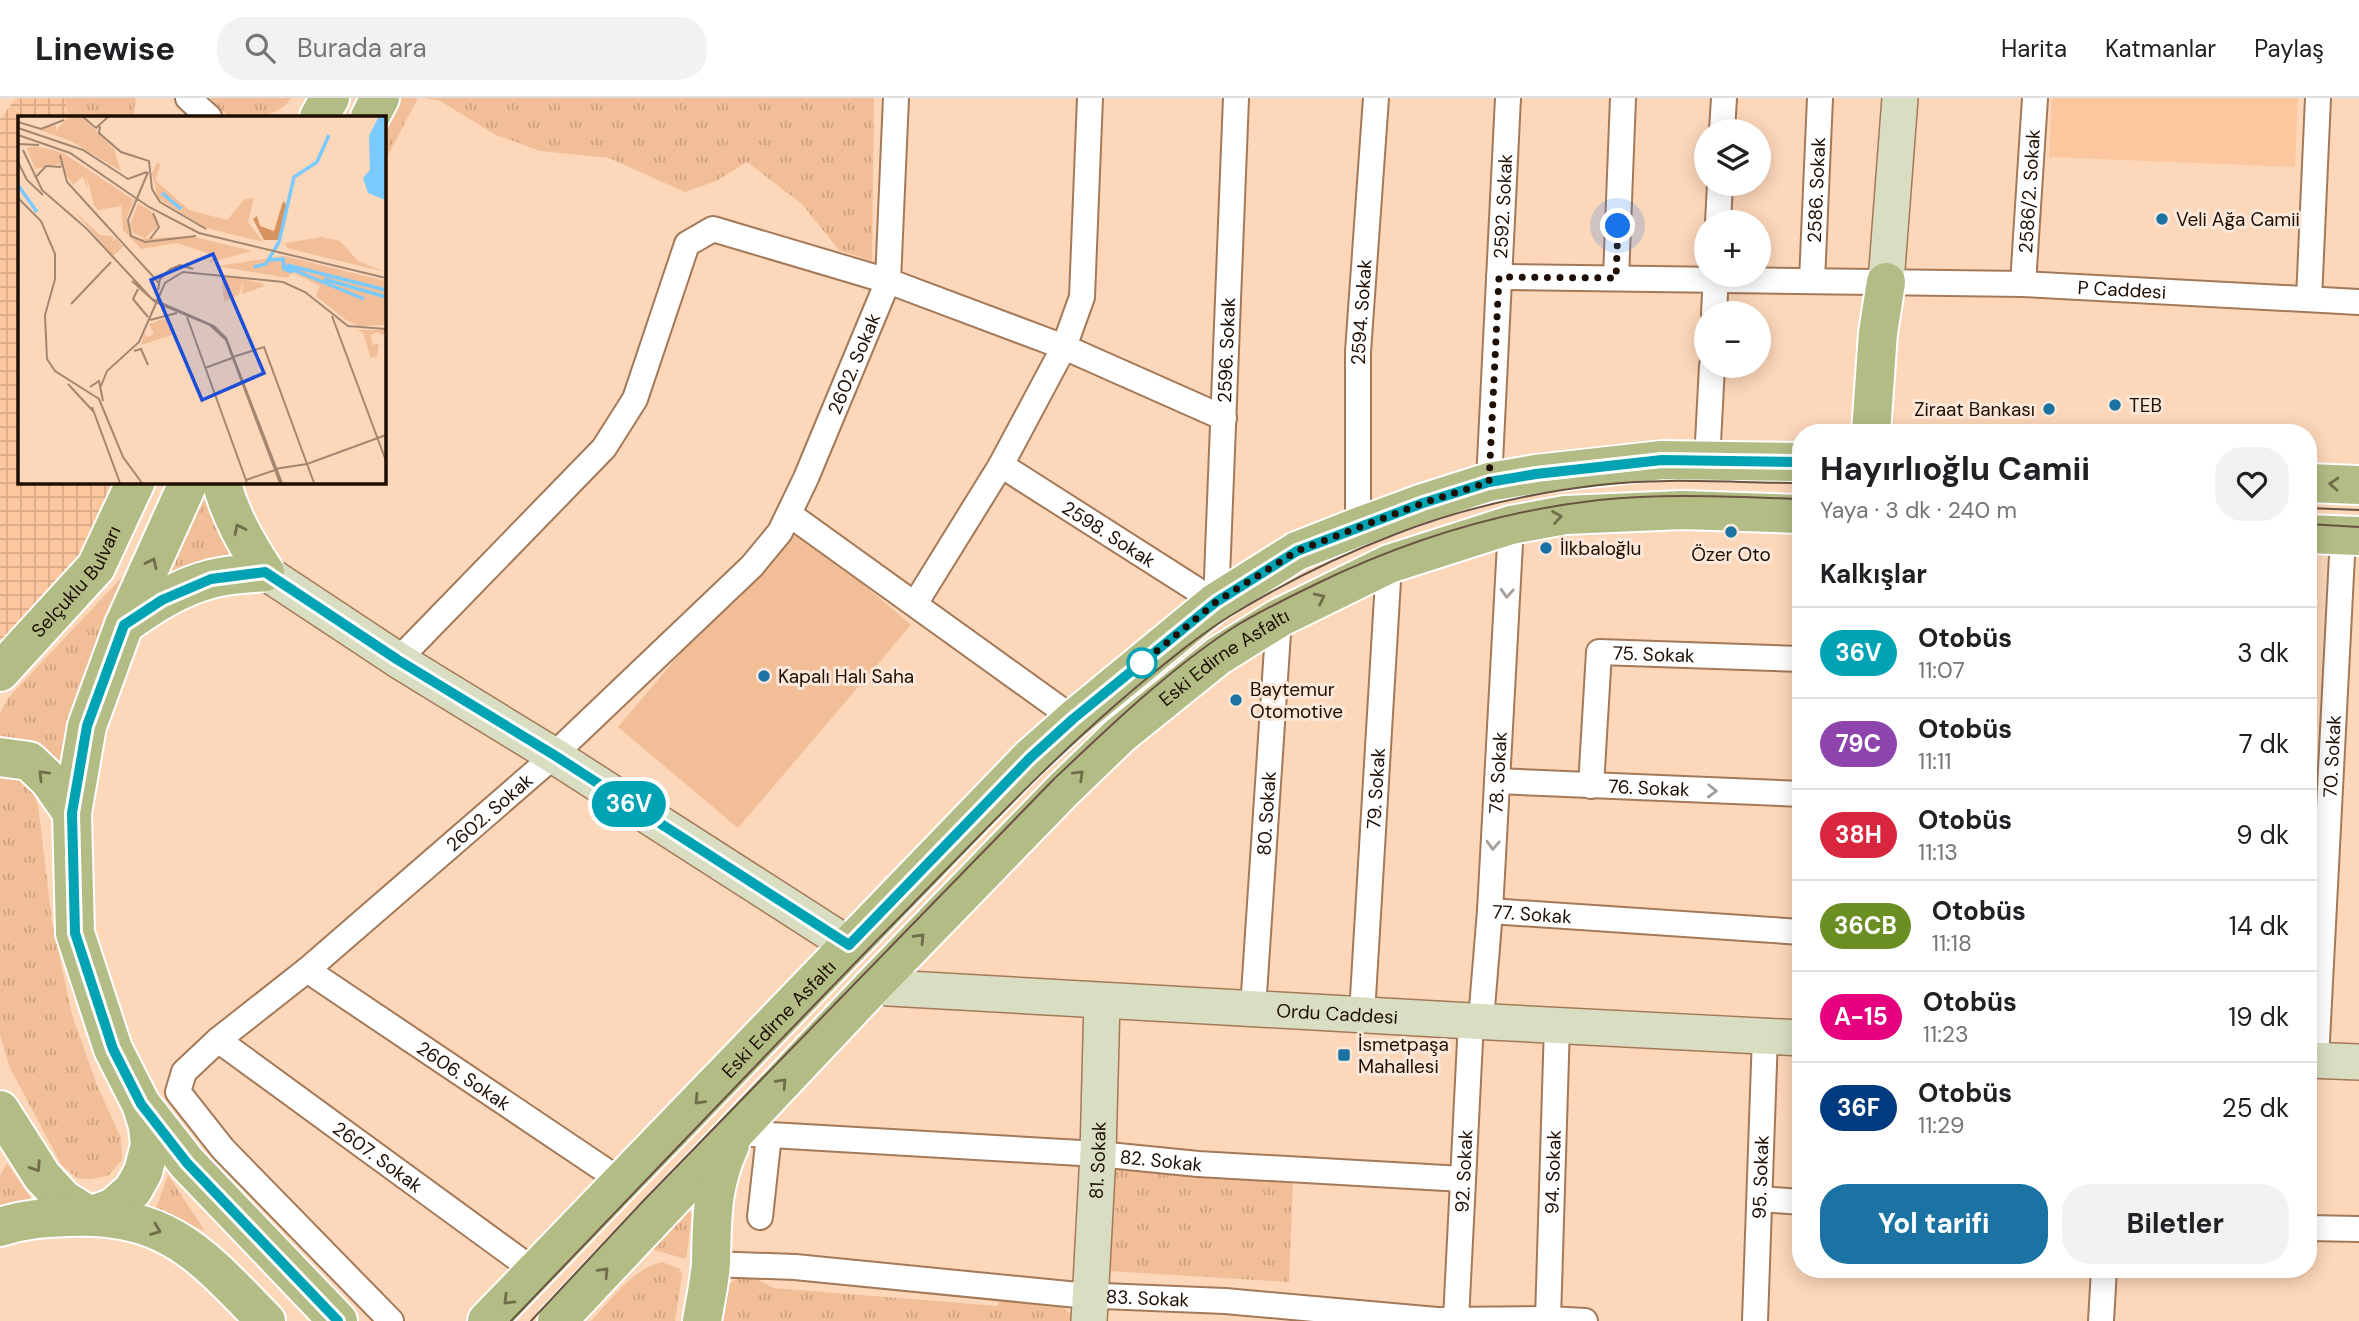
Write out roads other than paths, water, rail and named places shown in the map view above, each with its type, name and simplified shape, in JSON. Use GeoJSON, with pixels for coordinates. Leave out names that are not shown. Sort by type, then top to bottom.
{"type":"FeatureCollection","features":[{"type":"Feature","properties":{"kind":"main road"},"geometry":{"type":"LineString","coordinates":[[319,116],[328,98]]}},
{"type":"Feature","properties":{"kind":"main road"},"geometry":{"type":"LineString","coordinates":[[371,116],[380,98]]}},
{"type":"Feature","properties":{"kind":"main road"},"geometry":{"type":"LineString","coordinates":[[1872,424],[1900,98]]}},
{"type":"Feature","properties":{"kind":"main road"},"geometry":{"type":"LineString","coordinates":[[1886,282],[1894,333],[1888,424]]}},
{"type":"Feature","properties":{"kind":"main road","name":"Eski Edirne Asfaltı"},"geometry":{"type":"LineString","coordinates":[[486,1321],[1030,758],[1073,719],[1216,602],[1297,551],[1423,503],[1489,482],[1662,460],[1792,463]]}},
{"type":"Feature","properties":{"kind":"main road","name":"Selçuklu Bulvarı"},"geometry":{"type":"LineString","coordinates":[[0,672],[96,567],[135,483]]}},
{"type":"Feature","properties":{"kind":"main road"},"geometry":{"type":"LineString","coordinates":[[90,1216],[114,1206],[133,1190],[143,1172],[150,1145],[148,1126],[141,1104],[113,1049],[75,933],[72,813],[87,726],[124,625],[188,483]]}},
{"type":"Feature","properties":{"kind":"main road"},"geometry":{"type":"LineString","coordinates":[[222,483],[243,537],[265,572],[398,660],[554,755],[849,945]]}},
{"type":"Feature","properties":{"kind":"main road"},"geometry":{"type":"LineString","coordinates":[[2317,483],[2359,485]]}},
{"type":"Feature","properties":{"kind":"main road","name":"Eski Edirne Asfaltı"},"geometry":{"type":"LineString","coordinates":[[557,1321],[752,1134],[872,987],[1063,790],[1120,735],[1218,656],[1279,618],[1389,564],[1511,525],[1565,515],[1683,510],[1792,514]]}},
{"type":"Feature","properties":{"kind":"main road"},"geometry":{"type":"LineString","coordinates":[[124,625],[157,602],[211,579],[265,572]]}},
{"type":"Feature","properties":{"kind":"main road"},"geometry":{"type":"LineString","coordinates":[[0,757],[29,761],[49,780],[72,813]]}},
{"type":"Feature","properties":{"kind":"main road","name":"Ordu Caddesi"},"geometry":{"type":"LineString","coordinates":[[872,987],[1792,1037]]}},
{"type":"Feature","properties":{"kind":"main road","name":"81. Sokak"},"geometry":{"type":"LineString","coordinates":[[1090,1307],[1102,1001]]}},
{"type":"Feature","properties":{"kind":"main road"},"geometry":{"type":"LineString","coordinates":[[2317,1060],[2359,1062]]}},
{"type":"Feature","properties":{"kind":"main road"},"geometry":{"type":"LineString","coordinates":[[141,1104],[187,1163],[338,1321]]}},
{"type":"Feature","properties":{"kind":"main road"},"geometry":{"type":"LineString","coordinates":[[0,1110],[42,1177],[63,1199],[90,1216]]}},
{"type":"Feature","properties":{"kind":"main road"},"geometry":{"type":"LineString","coordinates":[[702,1321],[711,1264],[710,1226],[719,1168],[752,1134]]}},
{"type":"Feature","properties":{"kind":"main road"},"geometry":{"type":"LineString","coordinates":[[0,1227],[23,1219],[90,1216],[136,1222],[170,1235],[206,1260],[266,1321]]}},
{"type":"Feature","properties":{"kind":"street"},"geometry":{"type":"LineString","coordinates":[[179,116],[182,98]]}},
{"type":"Feature","properties":{"kind":"street"},"geometry":{"type":"LineString","coordinates":[[188,98],[208,116]]}},
{"type":"Feature","properties":{"kind":"street"},"geometry":{"type":"LineString","coordinates":[[300,116],[328,98]]}},
{"type":"Feature","properties":{"kind":"street","name":"2602. Sokak"},"geometry":{"type":"LineString","coordinates":[[391,1321],[223,1149],[178,1092],[184,1072],[219,1040],[307,970],[554,755],[752,566],[780,532],[806,478],[888,281],[896,98]]}},
{"type":"Feature","properties":{"kind":"street"},"geometry":{"type":"LineString","coordinates":[[915,604],[1000,465],[1064,347],[1082,297],[1090,98]]}},
{"type":"Feature","properties":{"kind":"street","name":"2596. Sokak"},"geometry":{"type":"LineString","coordinates":[[1216,602],[1236,98]]}},
{"type":"Feature","properties":{"kind":"street","name":"2594. Sokak"},"geometry":{"type":"LineString","coordinates":[[1358,527],[1359,352],[1376,98]]}},
{"type":"Feature","properties":{"kind":"street","name":"2592. Sokak"},"geometry":{"type":"LineString","coordinates":[[1489,482],[1508,98]]}},
{"type":"Feature","properties":{"kind":"street"},"geometry":{"type":"LineString","coordinates":[[1616,278],[1623,98]]}},
{"type":"Feature","properties":{"kind":"street"},"geometry":{"type":"LineString","coordinates":[[1723,119],[1724,98]]}},
{"type":"Feature","properties":{"kind":"street","name":"2586. Sokak"},"geometry":{"type":"LineString","coordinates":[[1812,281],[1821,98]]}},
{"type":"Feature","properties":{"kind":"street","name":"2586/2. Sokak"},"geometry":{"type":"LineString","coordinates":[[2023,284],[2035,98]]}},
{"type":"Feature","properties":{"kind":"street"},"geometry":{"type":"LineString","coordinates":[[2309,299],[2318,98]]}},
{"type":"Feature","properties":{"kind":"street"},"geometry":{"type":"LineString","coordinates":[[398,660],[604,448],[635,399],[687,244],[713,229],[888,281],[1064,347],[1224,418]]}},
{"type":"Feature","properties":{"kind":"street","name":"P Caddesi"},"geometry":{"type":"LineString","coordinates":[[1499,277],[1694,277]]}},
{"type":"Feature","properties":{"kind":"street","name":"P Caddesi"},"geometry":{"type":"LineString","coordinates":[[1771,279],[2023,284],[2359,302]]}},
{"type":"Feature","properties":{"kind":"street"},"geometry":{"type":"LineString","coordinates":[[1707,461],[1711,378]]}},
{"type":"Feature","properties":{"kind":"street","name":"2598. Sokak"},"geometry":{"type":"LineString","coordinates":[[1000,465],[1216,602]]}},
{"type":"Feature","properties":{"kind":"street"},"geometry":{"type":"LineString","coordinates":[[789,514],[1073,719]]}},
{"type":"Feature","properties":{"kind":"street","name":"78. Sokak"},"geometry":{"type":"LineString","coordinates":[[1476,1021],[1490,911],[1511,525]]}},
{"type":"Feature","properties":{"kind":"street","name":"70. Sokak"},"geometry":{"type":"LineString","coordinates":[[2317,955],[2337,535]]}},
{"type":"Feature","properties":{"kind":"street","name":"79. Sokak"},"geometry":{"type":"LineString","coordinates":[[1362,1014],[1389,564]]}},
{"type":"Feature","properties":{"kind":"street","name":"80. Sokak"},"geometry":{"type":"LineString","coordinates":[[1252,1009],[1279,618]]}},
{"type":"Feature","properties":{"kind":"street","name":"75. Sokak"},"geometry":{"type":"LineString","coordinates":[[1591,786],[1599,652],[1792,659]]}},
{"type":"Feature","properties":{"kind":"street","name":"76. Sokak"},"geometry":{"type":"LineString","coordinates":[[1497,782],[1792,793]]}},
{"type":"Feature","properties":{"kind":"street","name":"77. Sokak"},"geometry":{"type":"LineString","coordinates":[[1490,911],[1792,921]]}},
{"type":"Feature","properties":{"kind":"street","name":"77. Sokak"},"geometry":{"type":"LineString","coordinates":[[1490,911],[1792,931]]}},
{"type":"Feature","properties":{"kind":"street","name":"2606. Sokak"},"geometry":{"type":"LineString","coordinates":[[307,970],[621,1181]]}},
{"type":"Feature","properties":{"kind":"street","name":"92. Sokak"},"geometry":{"type":"LineString","coordinates":[[1443,1320],[1463,1178],[1476,1021]]}},
{"type":"Feature","properties":{"kind":"street","name":"94. Sokak"},"geometry":{"type":"LineString","coordinates":[[1548,1319],[1557,1025]]}},
{"type":"Feature","properties":{"kind":"street","name":"95. Sokak"},"geometry":{"type":"LineString","coordinates":[[1755,1321],[1765,1035]]}},
{"type":"Feature","properties":{"kind":"street","name":"2607. Sokak"},"geometry":{"type":"LineString","coordinates":[[219,1040],[536,1272]]}},
{"type":"Feature","properties":{"kind":"street"},"geometry":{"type":"LineString","coordinates":[[752,1134],[760,1217]]}},
{"type":"Feature","properties":{"kind":"street","name":"82. Sokak"},"geometry":{"type":"LineString","coordinates":[[752,1134],[1098,1154],[1198,1164],[1463,1178]]}},
{"type":"Feature","properties":{"kind":"street"},"geometry":{"type":"LineString","coordinates":[[1760,1199],[1792,1201]]}},
{"type":"Feature","properties":{"kind":"street"},"geometry":{"type":"LineString","coordinates":[[2317,1228],[2359,1229]]}},
{"type":"Feature","properties":{"kind":"street","name":"83. Sokak"},"geometry":{"type":"LineString","coordinates":[[711,1264],[795,1267],[1078,1295],[1090,1307],[1225,1301],[1443,1320],[1585,1321]]}},
{"type":"Feature","properties":{"kind":"street"},"geometry":{"type":"LineString","coordinates":[[2101,1321],[2103,1278]]}},
{"type":"Feature","properties":{"kind":"tram line"},"geometry":{"type":"LineString","coordinates":[[511,1321],[1043,771],[1140,684],[1218,624],[1332,561],[1420,525],[1496,503],[1573,488],[1624,483],[1792,483]]}},
{"type":"Feature","properties":{"kind":"tram line"},"geometry":{"type":"LineString","coordinates":[[531,1321],[645,1199],[1053,780],[1161,682],[1231,629],[1350,568],[1419,541],[1489,520],[1599,500],[1700,496],[1792,499]]}},
{"type":"Feature","properties":{"kind":"tram line"},"geometry":{"type":"LineString","coordinates":[[2317,508],[2359,510]]}},
{"type":"Feature","properties":{"kind":"tram line"},"geometry":{"type":"LineString","coordinates":[[2317,525],[2359,527]]}},
{"type":"Feature","properties":{"kind":"place","name":"Veli Ağa Camii"},"geometry":{"type":"Point","coordinates":[2162,219]}},
{"type":"Feature","properties":{"kind":"place","name":"TEB"},"geometry":{"type":"Point","coordinates":[2115,405]}},
{"type":"Feature","properties":{"kind":"place","name":"Ziraat Bankası"},"geometry":{"type":"Point","coordinates":[2049,409]}},
{"type":"Feature","properties":{"kind":"place","name":"Özer Oto"},"geometry":{"type":"Point","coordinates":[1731,532]}},
{"type":"Feature","properties":{"kind":"place","name":"İlkbaloğlu"},"geometry":{"type":"Point","coordinates":[1546,548]}},
{"type":"Feature","properties":{"kind":"place","name":"Kapalı Halı Saha"},"geometry":{"type":"Point","coordinates":[764,676]}},
{"type":"Feature","properties":{"kind":"place","name":"Baytemur Otomotive"},"geometry":{"type":"Point","coordinates":[1236,700]}},
{"type":"Feature","properties":{"kind":"place","name":"İsmetpaşa Mahallesi"},"geometry":{"type":"Point","coordinates":[1344,1055]}}]}
